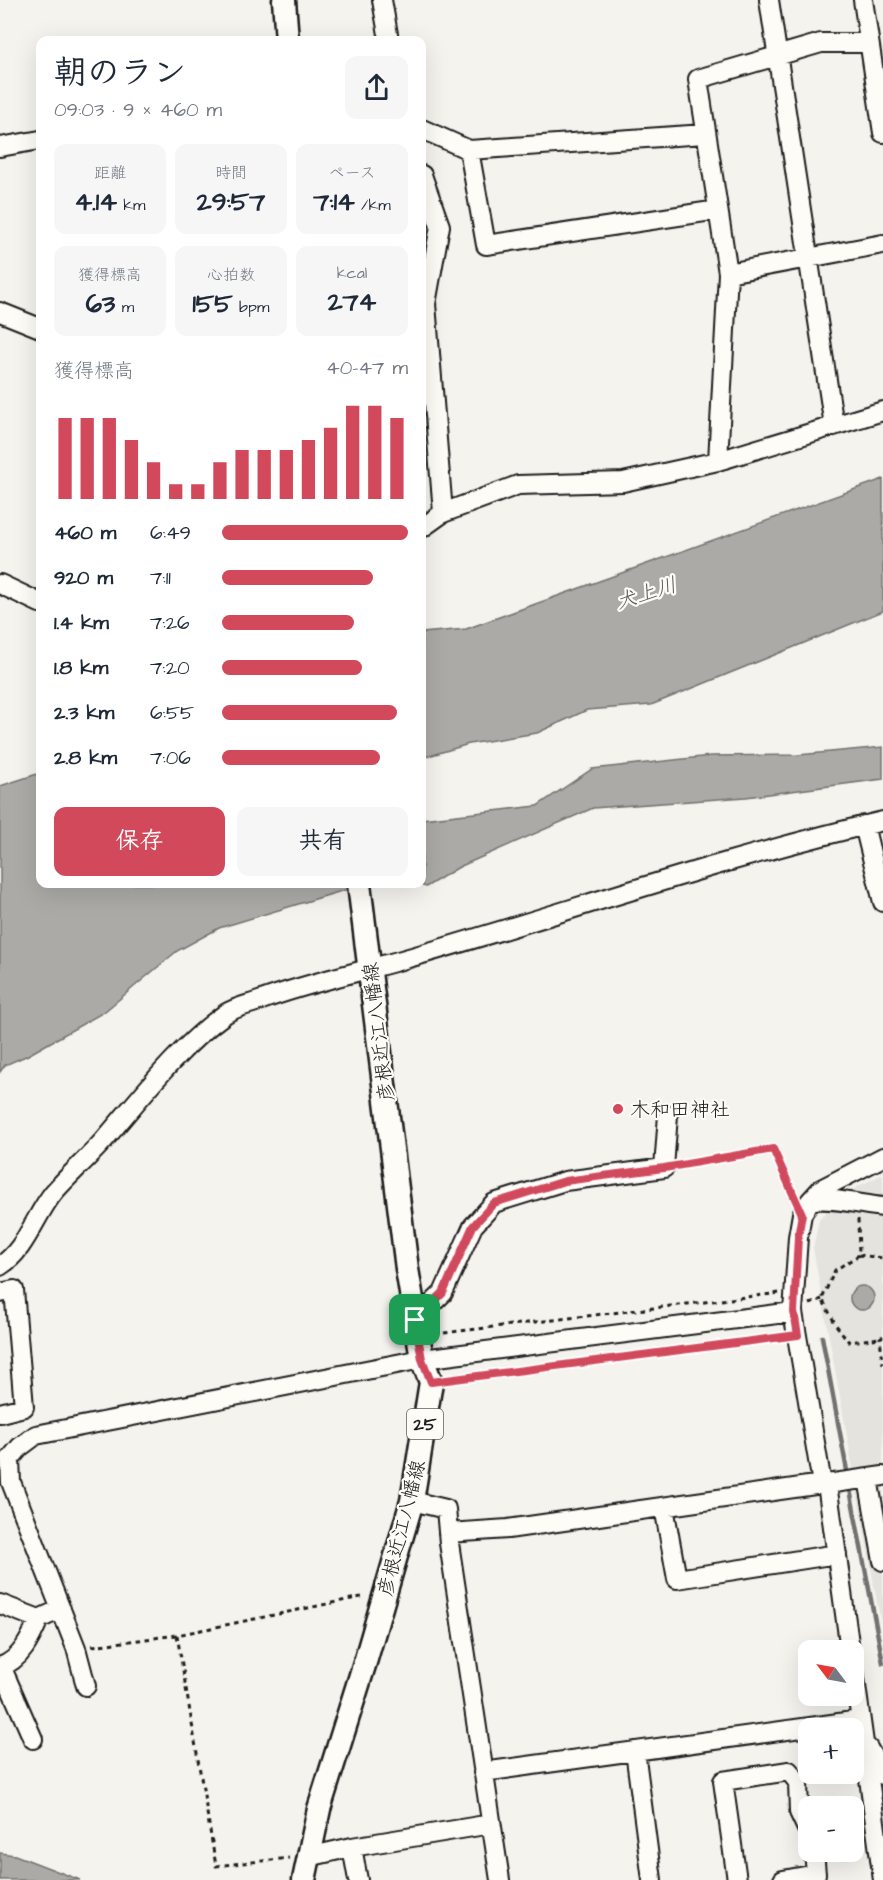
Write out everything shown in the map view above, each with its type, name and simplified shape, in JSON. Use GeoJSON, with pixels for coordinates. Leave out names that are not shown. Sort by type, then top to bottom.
{"type":"FeatureCollection","features":[{"type":"Feature","properties":{"kind":"main road"},"geometry":{"type":"LineString","coordinates":[[284,0],[286,36]]}},
{"type":"Feature","properties":{"kind":"main road","name":"彦根近江八幡線"},"geometry":{"type":"LineString","coordinates":[[304,1880],[319,1809],[412,1501],[431,1382],[422,1359],[405,1257],[360,888]]}},
{"type":"Feature","properties":{"kind":"street"},"geometry":{"type":"LineString","coordinates":[[382,0],[388,36]]}},
{"type":"Feature","properties":{"kind":"street"},"geometry":{"type":"LineString","coordinates":[[769,0],[834,426]]}},
{"type":"Feature","properties":{"kind":"street"},"geometry":{"type":"LineString","coordinates":[[863,0],[883,133]]}},
{"type":"Feature","properties":{"kind":"street"},"geometry":{"type":"LineString","coordinates":[[718,461],[728,273],[698,79],[821,43],[869,42]]}},
{"type":"Feature","properties":{"kind":"street"},"geometry":{"type":"LineString","coordinates":[[426,131],[469,150],[705,134]]}},
{"type":"Feature","properties":{"kind":"street"},"geometry":{"type":"LineString","coordinates":[[0,147],[36,141]]}},
{"type":"Feature","properties":{"kind":"street"},"geometry":{"type":"LineString","coordinates":[[469,150],[486,245],[718,210]]}},
{"type":"Feature","properties":{"kind":"street"},"geometry":{"type":"LineString","coordinates":[[426,186],[440,226],[426,304],[443,513]]}},
{"type":"Feature","properties":{"kind":"street"},"geometry":{"type":"LineString","coordinates":[[728,273],[883,244]]}},
{"type":"Feature","properties":{"kind":"street"},"geometry":{"type":"LineString","coordinates":[[0,312],[36,326]]}},
{"type":"Feature","properties":{"kind":"street"},"geometry":{"type":"LineString","coordinates":[[426,525],[443,513],[518,485],[623,482],[718,461],[883,411]]}},
{"type":"Feature","properties":{"kind":"street"},"geometry":{"type":"LineString","coordinates":[[0,584],[36,601]]}},
{"type":"Feature","properties":{"kind":"street"},"geometry":{"type":"LineString","coordinates":[[0,1266],[12,1259],[53,1194],[144,1091],[182,1051],[227,1012],[370,963],[513,928],[585,903],[750,854],[883,821]]}},
{"type":"Feature","properties":{"kind":"street"},"geometry":{"type":"LineString","coordinates":[[864,825],[883,902]]}},
{"type":"Feature","properties":{"kind":"street"},"geometry":{"type":"LineString","coordinates":[[417,1328],[443,1293],[473,1226],[494,1203],[565,1181],[664,1168],[668,1114]]}},
{"type":"Feature","properties":{"kind":"street"},"geometry":{"type":"LineString","coordinates":[[849,1640],[837,1554],[794,1312],[795,1292],[806,1207],[821,1189],[883,1157]]}},
{"type":"Feature","properties":{"kind":"street"},"geometry":{"type":"LineString","coordinates":[[806,1207],[822,1198],[883,1207]]}},
{"type":"Feature","properties":{"kind":"street"},"geometry":{"type":"LineString","coordinates":[[0,1293],[14,1290],[24,1407],[0,1413]]}},
{"type":"Feature","properties":{"kind":"street"},"geometry":{"type":"LineString","coordinates":[[86,1686],[76,1648],[10,1482],[10,1459],[20,1447],[36,1435],[422,1359],[794,1312]]}},
{"type":"Feature","properties":{"kind":"street"},"geometry":{"type":"LineString","coordinates":[[448,1533],[508,1529],[876,1478],[883,1561]]}},
{"type":"Feature","properties":{"kind":"street"},"geometry":{"type":"LineString","coordinates":[[412,1501],[446,1509],[500,1880]]}},
{"type":"Feature","properties":{"kind":"street"},"geometry":{"type":"LineString","coordinates":[[664,1507],[677,1579],[837,1554]]}},
{"type":"Feature","properties":{"kind":"street"},"geometry":{"type":"LineString","coordinates":[[0,1604],[39,1618]]}},
{"type":"Feature","properties":{"kind":"street"},"geometry":{"type":"LineString","coordinates":[[33,1739],[1,1667],[7,1665],[24,1649],[39,1618],[61,1609]]}},
{"type":"Feature","properties":{"kind":"street"},"geometry":{"type":"LineString","coordinates":[[483,1772],[635,1751],[798,1734]]}},
{"type":"Feature","properties":{"kind":"street"},"geometry":{"type":"LineString","coordinates":[[864,1734],[883,1775]]}},
{"type":"Feature","properties":{"kind":"street"},"geometry":{"type":"LineString","coordinates":[[864,1749],[883,1880]]}},
{"type":"Feature","properties":{"kind":"street"},"geometry":{"type":"LineString","coordinates":[[635,1751],[652,1880]]}},
{"type":"Feature","properties":{"kind":"street"},"geometry":{"type":"LineString","coordinates":[[737,1880],[723,1781],[789,1771],[798,1782],[798,1796]]}},
{"type":"Feature","properties":{"kind":"street"},"geometry":{"type":"LineString","coordinates":[[308,1857],[352,1847],[491,1824]]}},
{"type":"Feature","properties":{"kind":"street"},"geometry":{"type":"LineString","coordinates":[[352,1847],[358,1880]]}},
{"type":"Feature","properties":{"kind":"street"},"geometry":{"type":"LineString","coordinates":[[783,1880],[816,1874],[815,1862]]}},
{"type":"Feature","properties":{"kind":"path"},"geometry":{"type":"LineString","coordinates":[[664,1168],[773,1149],[806,1207]]}},
{"type":"Feature","properties":{"kind":"path"},"geometry":{"type":"LineString","coordinates":[[858,1216],[859,1255]]}},
{"type":"Feature","properties":{"kind":"path"},"geometry":{"type":"LineString","coordinates":[[883,1252],[882,1258],[859,1255],[835,1269],[822,1299],[836,1325],[849,1342],[881,1337],[883,1364]]}},
{"type":"Feature","properties":{"kind":"path"},"geometry":{"type":"LineString","coordinates":[[417,1328],[795,1292]]}},
{"type":"Feature","properties":{"kind":"path"},"geometry":{"type":"LineString","coordinates":[[431,1382],[798,1335]]}},
{"type":"Feature","properties":{"kind":"path"},"geometry":{"type":"LineString","coordinates":[[76,1648],[177,1635],[386,1592]]}},
{"type":"Feature","properties":{"kind":"path"},"geometry":{"type":"LineString","coordinates":[[177,1635],[216,1866],[308,1857]]}},
{"type":"Feature","properties":{"kind":"shaded area"},"geometry":{"type":"Polygon","coordinates":[[[883,1174],[883,1635],[813,1248],[819,1220],[839,1196],[883,1174]]]}},
{"type":"Feature","properties":{"kind":"water","name":"犬上川"},"geometry":{"type":"Polygon","coordinates":[[[883,479],[883,611],[651,705],[587,710],[537,733],[469,744],[426,757],[426,633],[466,629],[883,479]]]}},
{"type":"Feature","properties":{"kind":"water"},"geometry":{"type":"Polygon","coordinates":[[[883,747],[883,779],[746,797],[593,808],[459,867],[426,887],[426,819],[537,806],[592,769],[711,756],[798,755],[883,747]]]}},
{"type":"Feature","properties":{"kind":"water"},"geometry":{"type":"Polygon","coordinates":[[[36,774],[36,888],[352,888],[219,928],[177,951],[104,1012],[28,1055],[5,1065],[0,1072],[0,786],[36,774]]]}},
{"type":"Feature","properties":{"kind":"water"},"geometry":{"type":"Polygon","coordinates":[[[862,1286],[871,1289],[874,1298],[871,1307],[862,1310],[853,1307],[850,1298],[853,1289],[862,1286]]]}},
{"type":"Feature","properties":{"kind":"water"},"geometry":{"type":"Polygon","coordinates":[[[0,1853],[15,1855],[80,1880],[0,1880],[0,1853]]]}},
{"type":"Feature","properties":{"kind":"waterway"},"geometry":{"type":"LineString","coordinates":[[822,1337],[848,1476]]}},
{"type":"Feature","properties":{"kind":"waterway"},"geometry":{"type":"LineString","coordinates":[[849,1484],[883,1663]]}},
{"type":"Feature","properties":{"kind":"place","name":"木和田神社"},"geometry":{"type":"Point","coordinates":[618,1109]}},
{"type":"Feature","properties":{"kind":"route"},"geometry":{"type":"LineString","coordinates":[[773,1149],[802,1214],[798,1237],[794,1312],[798,1335],[431,1382],[422,1359],[415,1320],[443,1293],[473,1226],[494,1203],[565,1181],[664,1168],[773,1149]]}}]}
